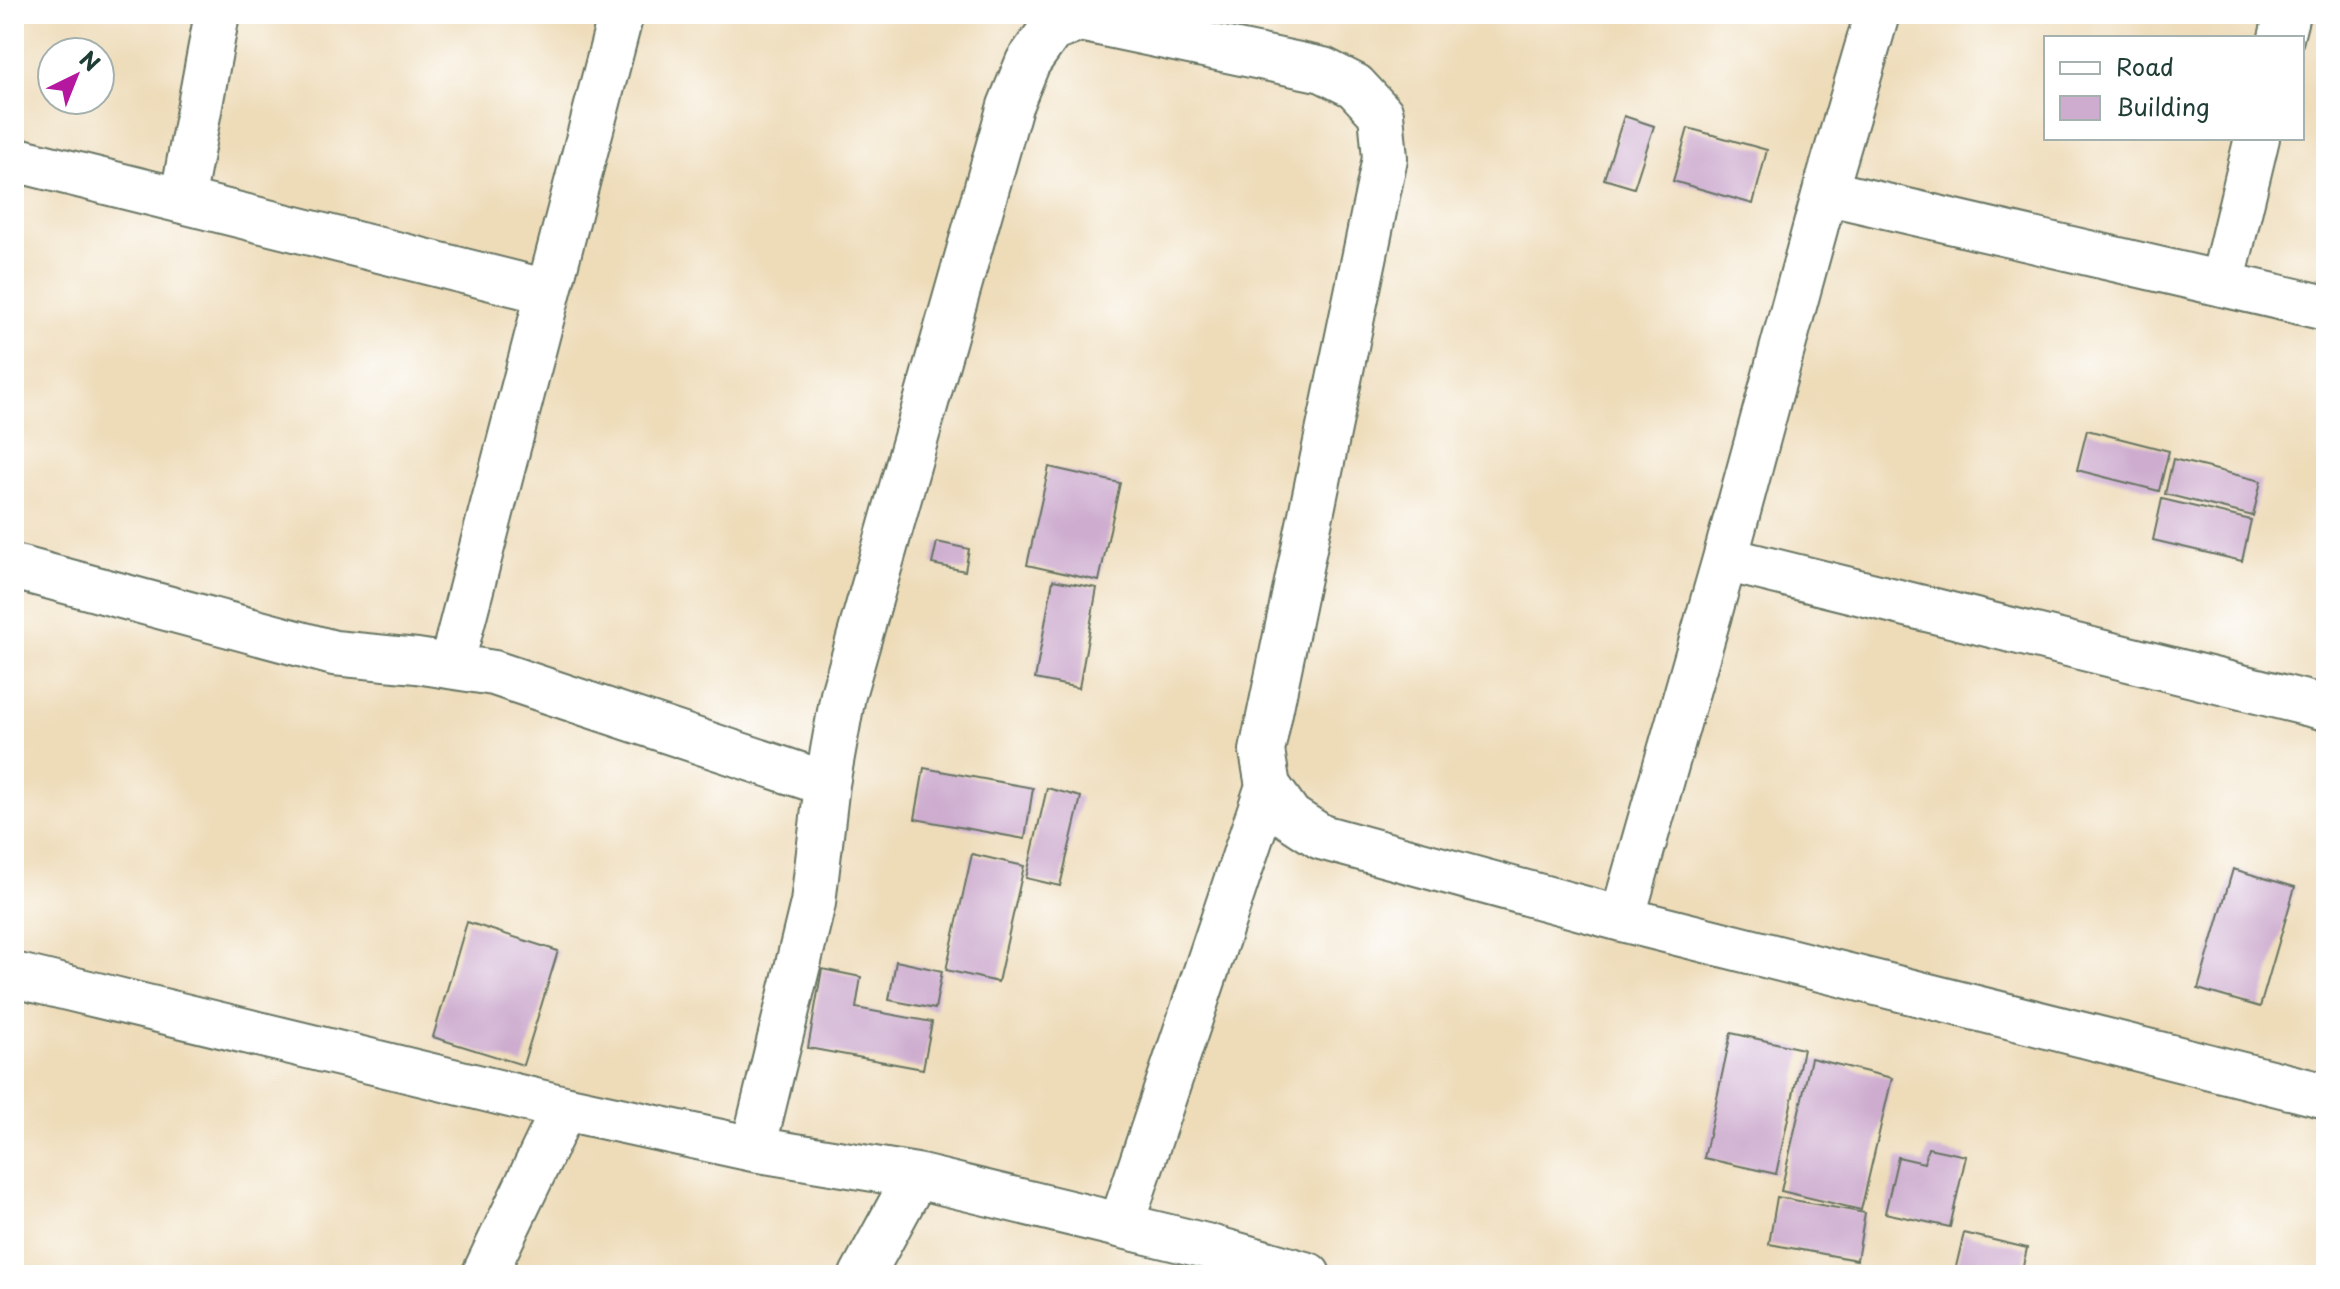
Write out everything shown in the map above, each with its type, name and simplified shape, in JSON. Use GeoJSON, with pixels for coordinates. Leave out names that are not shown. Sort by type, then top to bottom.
{"type":"FeatureCollection","features":[{"type":"Feature","properties":{"kind":"street"},"geometry":{"type":"LineString","coordinates":[[182,201],[217,14]]}},
{"type":"Feature","properties":{"kind":"street"},"geometry":{"type":"LineString","coordinates":[[451,666],[621,14]]}},
{"type":"Feature","properties":{"kind":"street"},"geometry":{"type":"LineString","coordinates":[[1622,919],[1877,14]]}},
{"type":"Feature","properties":{"kind":"street"},"geometry":{"type":"LineString","coordinates":[[2282,36],[2287,14]]}},
{"type":"Feature","properties":{"kind":"street"},"geometry":{"type":"LineString","coordinates":[[753,1149],[813,903],[827,784],[843,695],[1010,106],[1028,62],[1051,30],[1080,19],[1323,70],[1355,86],[1381,114],[1385,158],[1262,751],[1268,786],[1290,817],[1321,837],[1622,919],[2326,1096]]}},
{"type":"Feature","properties":{"kind":"street"},"geometry":{"type":"LineString","coordinates":[[2222,284],[2257,140]]}},
{"type":"Feature","properties":{"kind":"street"},"geometry":{"type":"LineString","coordinates":[[14,159],[548,292]]}},
{"type":"Feature","properties":{"kind":"street"},"geometry":{"type":"LineString","coordinates":[[1825,192],[2326,308]]}},
{"type":"Feature","properties":{"kind":"street"},"geometry":{"type":"LineString","coordinates":[[1725,559],[2326,708]]}},
{"type":"Feature","properties":{"kind":"street"},"geometry":{"type":"LineString","coordinates":[[14,567],[334,653],[494,673],[827,784]]}},
{"type":"Feature","properties":{"kind":"street"},"geometry":{"type":"LineString","coordinates":[[1121,1225],[1268,786]]}},
{"type":"Feature","properties":{"kind":"street"},"geometry":{"type":"LineString","coordinates":[[14,975],[564,1108],[753,1149],[916,1176],[1206,1246],[1308,1275]]}},
{"type":"Feature","properties":{"kind":"street"},"geometry":{"type":"LineString","coordinates":[[484,1275],[564,1108]]}},
{"type":"Feature","properties":{"kind":"street"},"geometry":{"type":"LineString","coordinates":[[862,1275],[916,1176]]}},
{"type":"Feature","properties":{"kind":"building"},"geometry":{"type":"Polygon","coordinates":[[[1624,116],[1654,126],[1634,188],[1604,179],[1624,116]]]}},
{"type":"Feature","properties":{"kind":"building"},"geometry":{"type":"Polygon","coordinates":[[[1688,128],[1767,150],[1753,204],[1673,181],[1688,128]]]}},
{"type":"Feature","properties":{"kind":"building"},"geometry":{"type":"Polygon","coordinates":[[[2087,430],[2169,451],[2159,491],[2077,470],[2087,430]]]}},
{"type":"Feature","properties":{"kind":"building"},"geometry":{"type":"Polygon","coordinates":[[[2173,459],[2261,481],[2253,516],[2165,494],[2173,459]]]}},
{"type":"Feature","properties":{"kind":"building"},"geometry":{"type":"Polygon","coordinates":[[[1049,467],[1120,483],[1099,581],[1027,565],[1049,467]]]}},
{"type":"Feature","properties":{"kind":"building"},"geometry":{"type":"Polygon","coordinates":[[[2162,499],[2251,520],[2242,561],[2153,540],[2162,499]]]}},
{"type":"Feature","properties":{"kind":"building"},"geometry":{"type":"Polygon","coordinates":[[[937,542],[969,549],[965,571],[932,564],[937,542]]]}},
{"type":"Feature","properties":{"kind":"building"},"geometry":{"type":"Polygon","coordinates":[[[1053,580],[1097,588],[1079,688],[1035,679],[1053,580]]]}},
{"type":"Feature","properties":{"kind":"building"},"geometry":{"type":"Polygon","coordinates":[[[924,768],[1033,788],[1025,839],[915,819],[924,768]]]}},
{"type":"Feature","properties":{"kind":"building"},"geometry":{"type":"Polygon","coordinates":[[[1047,788],[1081,797],[1060,886],[1026,878],[1047,788]]]}},
{"type":"Feature","properties":{"kind":"building"},"geometry":{"type":"Polygon","coordinates":[[[972,854],[1024,866],[998,982],[946,970],[972,854]]]}},
{"type":"Feature","properties":{"kind":"building"},"geometry":{"type":"Polygon","coordinates":[[[2233,869],[2295,887],[2260,1007],[2198,989],[2233,869]]]}},
{"type":"Feature","properties":{"kind":"building"},"geometry":{"type":"Polygon","coordinates":[[[467,922],[558,951],[523,1065],[433,1037],[467,922]]]}},
{"type":"Feature","properties":{"kind":"building"},"geometry":{"type":"Polygon","coordinates":[[[896,961],[942,971],[935,1009],[889,1000],[896,961]]]}},
{"type":"Feature","properties":{"kind":"building"},"geometry":{"type":"Polygon","coordinates":[[[822,969],[861,977],[856,1008],[932,1022],[923,1069],[808,1048],[822,969]]]}},
{"type":"Feature","properties":{"kind":"building"},"geometry":{"type":"Polygon","coordinates":[[[1731,1033],[1803,1049],[1776,1174],[1704,1158],[1731,1033]]]}},
{"type":"Feature","properties":{"kind":"building"},"geometry":{"type":"Polygon","coordinates":[[[1811,1058],[1892,1078],[1861,1210],[1781,1191],[1811,1058]]]}},
{"type":"Feature","properties":{"kind":"building"},"geometry":{"type":"Polygon","coordinates":[[[1928,1148],[1966,1156],[1950,1227],[1885,1213],[1898,1157],[1924,1163],[1928,1148]]]}},
{"type":"Feature","properties":{"kind":"building"},"geometry":{"type":"Polygon","coordinates":[[[1777,1197],[1865,1213],[1857,1260],[1769,1244],[1777,1197]]]}},
{"type":"Feature","properties":{"kind":"building"},"geometry":{"type":"Polygon","coordinates":[[[1964,1233],[2027,1248],[2021,1275],[1954,1275],[1964,1233]]]}}]}
